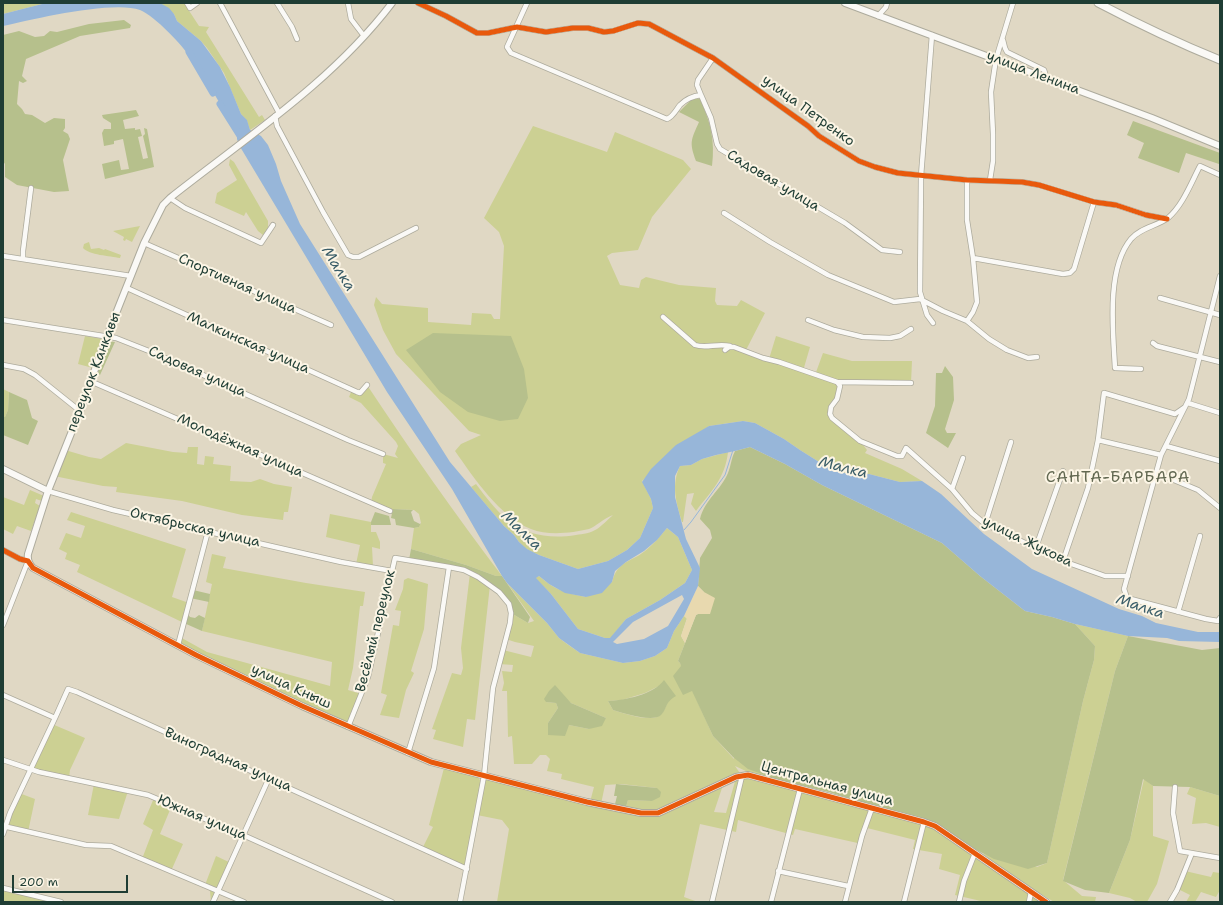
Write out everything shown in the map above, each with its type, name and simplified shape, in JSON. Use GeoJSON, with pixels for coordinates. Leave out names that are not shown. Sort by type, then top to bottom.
{"type":"FeatureCollection","features":[{"type":"Feature","properties":{"kind":"main road"},"geometry":{"type":"LineString","coordinates":[[1098,3],[1150,30],[1220,60]]}},
{"type":"Feature","properties":{"kind":"street"},"geometry":{"type":"LineString","coordinates":[[187,3],[190,8],[197,3]]}},
{"type":"Feature","properties":{"kind":"street"},"geometry":{"type":"LineString","coordinates":[[220,3],[277,115],[277,126],[348,255],[359,257],[416,228]]}},
{"type":"Feature","properties":{"kind":"street"},"geometry":{"type":"LineString","coordinates":[[277,3],[292,27],[297,39]]}},
{"type":"Feature","properties":{"kind":"street"},"geometry":{"type":"LineString","coordinates":[[348,3],[351,19],[364,36]]}},
{"type":"Feature","properties":{"kind":"street","name":"переулок Канкавы"},"geometry":{"type":"LineString","coordinates":[[3,625],[28,561],[28,554],[48,491],[144,243],[160,210],[170,198],[311,87],[364,36],[380,19],[392,3]]}},
{"type":"Feature","properties":{"kind":"street"},"geometry":{"type":"LineString","coordinates":[[418,3],[477,33],[494,33],[517,28]]}},
{"type":"Feature","properties":{"kind":"street"},"geometry":{"type":"LineString","coordinates":[[527,3],[508,47],[510,53],[667,119],[671,118],[681,104],[692,96],[701,95],[697,85],[698,80],[713,58]]}},
{"type":"Feature","properties":{"kind":"street","name":"улица Ленина"},"geometry":{"type":"LineString","coordinates":[[845,3],[996,59],[1220,146]]}},
{"type":"Feature","properties":{"kind":"street"},"geometry":{"type":"LineString","coordinates":[[878,16],[886,7],[887,3]]}},
{"type":"Feature","properties":{"kind":"street"},"geometry":{"type":"LineString","coordinates":[[990,180],[993,161],[994,134],[991,92],[996,59],[1013,3]]}},
{"type":"Feature","properties":{"kind":"street","name":"улица Петренко"},"geometry":{"type":"LineString","coordinates":[[517,28],[546,32],[573,28],[588,28],[604,32],[614,31],[638,23],[649,24],[713,58],[808,126],[819,136],[859,161],[898,173],[966,180],[1022,182],[1039,185],[1094,202],[1167,219]]}},
{"type":"Feature","properties":{"kind":"street"},"geometry":{"type":"LineString","coordinates":[[932,35],[921,176],[920,292],[927,315],[933,322]]}},
{"type":"Feature","properties":{"kind":"street"},"geometry":{"type":"LineString","coordinates":[[1003,36],[1007,52],[1044,70],[1044,78]]}},
{"type":"Feature","properties":{"kind":"street","name":"Садовая улица"},"geometry":{"type":"LineString","coordinates":[[701,95],[711,118],[717,144],[720,149],[845,223],[882,250],[900,252]]}},
{"type":"Feature","properties":{"kind":"street"},"geometry":{"type":"LineString","coordinates":[[1141,369],[1115,368],[1113,324],[1114,283],[1121,258],[1131,239],[1145,229],[1167,219],[1177,210],[1200,166],[1220,175]]}},
{"type":"Feature","properties":{"kind":"street"},"geometry":{"type":"LineString","coordinates":[[966,180],[966,220],[973,258],[977,302],[967,321]]}},
{"type":"Feature","properties":{"kind":"street"},"geometry":{"type":"LineString","coordinates":[[23,259],[31,188]]}},
{"type":"Feature","properties":{"kind":"street"},"geometry":{"type":"LineString","coordinates":[[170,198],[185,208],[261,243],[273,225]]}},
{"type":"Feature","properties":{"kind":"street"},"geometry":{"type":"LineString","coordinates":[[973,258],[1063,274],[1070,273],[1074,269],[1094,202]]}},
{"type":"Feature","properties":{"kind":"street"},"geometry":{"type":"LineString","coordinates":[[724,213],[770,242],[828,275],[894,302],[918,298],[967,321],[989,339],[1007,350],[1028,358],[1037,357]]}},
{"type":"Feature","properties":{"kind":"street","name":"Спортивная улица"},"geometry":{"type":"LineString","coordinates":[[144,243],[331,325]]}},
{"type":"Feature","properties":{"kind":"street"},"geometry":{"type":"LineString","coordinates":[[3,256],[131,276]]}},
{"type":"Feature","properties":{"kind":"street"},"geometry":{"type":"LineString","coordinates":[[1219,620],[1178,612],[1126,598],[1124,589],[1161,455],[1187,405],[1220,276]]}},
{"type":"Feature","properties":{"kind":"street","name":"Малкинская улица"},"geometry":{"type":"LineString","coordinates":[[127,288],[357,392],[360,393],[367,385]]}},
{"type":"Feature","properties":{"kind":"street"},"geometry":{"type":"LineString","coordinates":[[1160,298],[1220,315]]}},
{"type":"Feature","properties":{"kind":"street"},"geometry":{"type":"LineString","coordinates":[[663,317],[695,345],[701,348],[722,344],[732,346],[746,350],[763,358],[837,382],[911,383]]}},
{"type":"Feature","properties":{"kind":"street","name":"Садовая улица"},"geometry":{"type":"LineString","coordinates":[[3,320],[116,338],[149,350],[348,440],[383,454]]}},
{"type":"Feature","properties":{"kind":"street"},"geometry":{"type":"LineString","coordinates":[[808,320],[834,330],[863,337],[890,338],[900,336],[911,329]]}},
{"type":"Feature","properties":{"kind":"street"},"geometry":{"type":"LineString","coordinates":[[1153,343],[1157,346],[1220,362]]}},
{"type":"Feature","properties":{"kind":"street"},"geometry":{"type":"LineString","coordinates":[[725,350],[732,346]]}},
{"type":"Feature","properties":{"kind":"street"},"geometry":{"type":"LineString","coordinates":[[3,365],[24,369],[35,375],[80,411]]}},
{"type":"Feature","properties":{"kind":"street","name":"Молодёжная улица"},"geometry":{"type":"LineString","coordinates":[[90,381],[390,511]]}},
{"type":"Feature","properties":{"kind":"street","name":"улица Жукова"},"geometry":{"type":"LineString","coordinates":[[837,382],[840,386],[837,399],[831,407],[830,414],[836,422],[860,441],[897,456],[902,456],[906,448],[952,489],[972,513],[985,524],[1063,561],[1105,576],[1128,576]]}},
{"type":"Feature","properties":{"kind":"street"},"geometry":{"type":"LineString","coordinates":[[1063,561],[1088,488],[1098,440],[1104,393],[1176,414],[1187,405]]}},
{"type":"Feature","properties":{"kind":"street"},"geometry":{"type":"LineString","coordinates":[[1187,405],[1220,412]]}},
{"type":"Feature","properties":{"kind":"street"},"geometry":{"type":"LineString","coordinates":[[1098,440],[1161,455]]}},
{"type":"Feature","properties":{"kind":"street"},"geometry":{"type":"LineString","coordinates":[[985,524],[1010,442]]}},
{"type":"Feature","properties":{"kind":"street"},"geometry":{"type":"LineString","coordinates":[[1166,446],[1220,461]]}},
{"type":"Feature","properties":{"kind":"street"},"geometry":{"type":"LineString","coordinates":[[952,489],[963,458]]}},
{"type":"Feature","properties":{"kind":"street","name":"Октябрьская улица"},"geometry":{"type":"LineString","coordinates":[[3,469],[48,491],[113,510],[341,562],[392,571]]}},
{"type":"Feature","properties":{"kind":"street"},"geometry":{"type":"LineString","coordinates":[[1036,547],[1063,470]]}},
{"type":"Feature","properties":{"kind":"street"},"geometry":{"type":"LineString","coordinates":[[1156,473],[1198,490],[1220,508]]}},
{"type":"Feature","properties":{"kind":"street"},"geometry":{"type":"LineString","coordinates":[[46,500],[45,494],[39,487],[48,485],[53,480]]}},
{"type":"Feature","properties":{"kind":"street"},"geometry":{"type":"LineString","coordinates":[[178,645],[208,531]]}},
{"type":"Feature","properties":{"kind":"street"},"geometry":{"type":"LineString","coordinates":[[1178,612],[1200,536]]}},
{"type":"Feature","properties":{"kind":"street","name":"улица Кныш"},"geometry":{"type":"LineString","coordinates":[[3,550],[28,561],[33,568],[178,645],[348,727],[431,762],[587,802]]}},
{"type":"Feature","properties":{"kind":"street","name":"Весёлый переулок"},"geometry":{"type":"LineString","coordinates":[[348,727],[368,677],[395,558],[449,567]]}},
{"type":"Feature","properties":{"kind":"street"},"geometry":{"type":"LineString","coordinates":[[408,752],[434,668],[449,567],[464,570],[478,577],[499,592],[509,604],[511,613],[510,623],[493,688],[484,776],[460,902]]}},
{"type":"Feature","properties":{"kind":"street","name":"Виноградная улица"},"geometry":{"type":"LineString","coordinates":[[55,718],[68,690],[77,692],[467,869]]}},
{"type":"Feature","properties":{"kind":"street"},"geometry":{"type":"LineString","coordinates":[[3,695],[55,718],[10,813],[3,834]]}},
{"type":"Feature","properties":{"kind":"street","name":"Южная улица"},"geometry":{"type":"LineString","coordinates":[[3,760],[31,768],[39,772],[148,795],[243,835],[392,902]]}},
{"type":"Feature","properties":{"kind":"street"},"geometry":{"type":"LineString","coordinates":[[712,902],[742,776]]}},
{"type":"Feature","properties":{"kind":"street","name":"Центральная улица"},"geometry":{"type":"LineString","coordinates":[[587,802],[641,813],[658,814],[724,782],[742,776],[767,780],[935,826],[1046,902]]}},
{"type":"Feature","properties":{"kind":"street"},"geometry":{"type":"LineString","coordinates":[[213,902],[269,778]]}},
{"type":"Feature","properties":{"kind":"street"},"geometry":{"type":"LineString","coordinates":[[1175,787],[1173,813],[1180,851],[1220,858]]}},
{"type":"Feature","properties":{"kind":"street"},"geometry":{"type":"LineString","coordinates":[[771,902],[800,788]]}},
{"type":"Feature","properties":{"kind":"street"},"geometry":{"type":"LineString","coordinates":[[845,902],[862,836],[872,808]]}},
{"type":"Feature","properties":{"kind":"street"},"geometry":{"type":"LineString","coordinates":[[904,902],[924,822]]}},
{"type":"Feature","properties":{"kind":"street"},"geometry":{"type":"LineString","coordinates":[[5,826],[86,845],[111,846],[244,902]]}},
{"type":"Feature","properties":{"kind":"street"},"geometry":{"type":"LineString","coordinates":[[959,902],[964,881],[975,853]]}},
{"type":"Feature","properties":{"kind":"street"},"geometry":{"type":"LineString","coordinates":[[1170,902],[1177,890],[1192,853]]}},
{"type":"Feature","properties":{"kind":"street"},"geometry":{"type":"LineString","coordinates":[[778,871],[848,886]]}},
{"type":"Feature","properties":{"kind":"street"},"geometry":{"type":"LineString","coordinates":[[3,888],[61,902]]}},
{"type":"Feature","properties":{"kind":"street"},"geometry":{"type":"LineString","coordinates":[[1029,902],[1031,892]]}},
{"type":"Feature","properties":{"kind":"green space"},"geometry":{"type":"Polygon","coordinates":[[[3,3],[46,3],[3,14],[3,3]]]}},
{"type":"Feature","properties":{"kind":"green space"},"geometry":{"type":"Polygon","coordinates":[[[160,3],[184,3],[199,26],[209,27],[206,32],[259,117],[262,115],[265,120],[250,130],[247,121],[241,114],[224,73],[207,48],[177,21],[174,14],[160,3]]]}},
{"type":"Feature","properties":{"kind":"green space"},"geometry":{"type":"Polygon","coordinates":[[[124,20],[131,25],[130,28],[80,36],[26,59],[22,76],[27,81],[23,83],[19,81],[17,104],[25,114],[32,115],[45,123],[54,118],[65,119],[65,128],[63,131],[68,134],[70,139],[63,160],[69,191],[54,192],[17,185],[5,177],[5,164],[3,161],[3,35],[19,31],[35,37],[44,36],[50,31],[57,32],[89,24],[124,20]]]}},
{"type":"Feature","properties":{"kind":"green space"},"geometry":{"type":"Polygon","coordinates":[[[697,98],[700,99],[704,108],[711,132],[713,148],[712,166],[696,161],[694,155],[692,141],[699,122],[679,112],[691,100],[697,98]]]}},
{"type":"Feature","properties":{"kind":"green space"},"geometry":{"type":"Polygon","coordinates":[[[136,110],[139,116],[123,120],[125,129],[140,129],[142,136],[138,137],[143,159],[148,158],[143,136],[145,134],[144,128],[147,129],[154,167],[105,179],[102,164],[119,160],[121,170],[129,169],[123,139],[114,141],[114,144],[104,146],[102,133],[104,129],[111,129],[111,123],[103,118],[102,115],[136,110]]]}},
{"type":"Feature","properties":{"kind":"green space"},"geometry":{"type":"Polygon","coordinates":[[[1133,121],[1220,153],[1219,164],[1186,153],[1179,173],[1138,158],[1144,143],[1127,135],[1133,121]]]}},
{"type":"Feature","properties":{"kind":"green space"},"geometry":{"type":"Polygon","coordinates":[[[533,126],[607,152],[615,132],[683,160],[691,169],[652,217],[638,250],[612,253],[607,256],[620,285],[639,288],[641,280],[646,277],[679,285],[716,288],[715,301],[717,305],[737,306],[741,300],[765,313],[746,350],[769,359],[776,336],[810,347],[803,371],[815,375],[823,353],[852,361],[912,361],[911,383],[838,382],[840,386],[830,414],[860,441],[867,450],[865,453],[902,469],[922,481],[900,482],[869,474],[851,475],[827,467],[784,439],[755,423],[743,421],[709,426],[642,481],[651,499],[653,508],[640,538],[627,550],[608,561],[578,569],[526,549],[471,487],[476,484],[498,511],[514,525],[530,533],[539,535],[557,537],[587,533],[599,528],[613,515],[589,529],[560,533],[545,533],[531,529],[509,516],[488,496],[455,451],[461,444],[481,435],[469,431],[396,354],[383,330],[374,305],[376,297],[382,304],[428,308],[428,322],[471,325],[472,313],[491,314],[494,319],[500,319],[504,246],[499,232],[484,218],[533,126]]]}},
{"type":"Feature","properties":{"kind":"green space"},"geometry":{"type":"Polygon","coordinates":[[[230,159],[234,162],[268,221],[268,228],[263,235],[258,231],[246,212],[244,216],[215,203],[217,193],[237,180],[229,165],[230,159]]]}},
{"type":"Feature","properties":{"kind":"green space"},"geometry":{"type":"Polygon","coordinates":[[[140,226],[132,242],[126,239],[125,241],[123,240],[124,237],[113,231],[140,226]]]}},
{"type":"Feature","properties":{"kind":"green space"},"geometry":{"type":"Polygon","coordinates":[[[89,242],[91,249],[105,249],[121,255],[120,258],[95,254],[83,248],[84,244],[89,242]]]}},
{"type":"Feature","properties":{"kind":"green space"},"geometry":{"type":"Polygon","coordinates":[[[433,333],[511,336],[524,369],[528,398],[518,419],[500,421],[468,412],[440,392],[406,350],[433,333]]]}},
{"type":"Feature","properties":{"kind":"green space"},"geometry":{"type":"Polygon","coordinates":[[[85,336],[103,339],[93,368],[78,364],[85,336]]]}},
{"type":"Feature","properties":{"kind":"green space"},"geometry":{"type":"Polygon","coordinates":[[[107,341],[115,342],[100,375],[98,373],[99,368],[107,341]]]}},
{"type":"Feature","properties":{"kind":"green space"},"geometry":{"type":"Polygon","coordinates":[[[945,366],[953,377],[954,400],[945,429],[947,433],[956,433],[948,448],[926,433],[935,406],[936,373],[942,373],[945,366]]]}},
{"type":"Feature","properties":{"kind":"green space"},"geometry":{"type":"Polygon","coordinates":[[[367,385],[433,482],[502,576],[496,576],[466,565],[411,549],[414,528],[419,527],[421,523],[419,514],[414,510],[393,509],[390,511],[371,503],[372,497],[386,464],[383,463],[383,454],[398,458],[395,454],[398,446],[361,403],[349,397],[352,390],[360,393],[367,385]]]}},
{"type":"Feature","properties":{"kind":"green space"},"geometry":{"type":"Polygon","coordinates":[[[3,389],[9,392],[8,410],[5,417],[3,417],[3,389]]]}},
{"type":"Feature","properties":{"kind":"green space"},"geometry":{"type":"Polygon","coordinates":[[[9,392],[27,400],[32,418],[38,421],[28,445],[3,435],[3,417],[5,417],[8,410],[9,392]]]}},
{"type":"Feature","properties":{"kind":"green space"},"geometry":{"type":"Polygon","coordinates":[[[126,443],[173,452],[187,453],[188,447],[198,447],[197,464],[204,465],[205,456],[214,457],[213,464],[231,466],[230,481],[251,482],[260,479],[274,484],[292,487],[288,512],[284,512],[283,520],[242,515],[182,501],[116,492],[117,487],[103,486],[54,476],[65,450],[101,459],[126,443]]]}},
{"type":"Feature","properties":{"kind":"green space"},"geometry":{"type":"Polygon","coordinates":[[[750,447],[785,464],[822,485],[942,543],[980,576],[1025,611],[1075,624],[1095,646],[1094,660],[1083,701],[1047,863],[1028,869],[994,859],[967,845],[931,821],[876,807],[829,792],[782,781],[748,769],[733,757],[713,736],[692,691],[683,695],[673,676],[681,666],[678,661],[696,615],[698,614],[704,592],[698,586],[700,558],[712,538],[710,530],[700,519],[709,500],[725,479],[735,451],[750,447]]]}},
{"type":"Feature","properties":{"kind":"green space"},"geometry":{"type":"Polygon","coordinates":[[[728,452],[721,477],[696,511],[691,504],[694,493],[687,494],[682,522],[675,494],[677,473],[680,466],[691,465],[702,459],[728,452]]]}},
{"type":"Feature","properties":{"kind":"green space"},"geometry":{"type":"Polygon","coordinates":[[[30,490],[44,496],[42,501],[36,499],[35,503],[40,506],[31,531],[17,526],[13,534],[3,529],[3,497],[24,505],[30,490]]]}},
{"type":"Feature","properties":{"kind":"green space"},"geometry":{"type":"Polygon","coordinates":[[[393,509],[413,510],[411,512],[414,521],[420,524],[421,523],[419,527],[414,528],[396,525],[395,519],[391,518],[393,509]]]}},
{"type":"Feature","properties":{"kind":"green space"},"geometry":{"type":"Polygon","coordinates":[[[71,512],[186,549],[172,597],[189,603],[184,623],[77,572],[80,565],[65,559],[67,553],[59,549],[66,533],[81,538],[85,526],[67,520],[71,512]]]}},
{"type":"Feature","properties":{"kind":"green space"},"geometry":{"type":"Polygon","coordinates":[[[375,512],[389,516],[391,525],[371,525],[375,512]]]}},
{"type":"Feature","properties":{"kind":"green space"},"geometry":{"type":"Polygon","coordinates":[[[330,514],[371,522],[371,532],[376,532],[380,542],[380,549],[372,547],[373,566],[356,564],[360,545],[326,537],[330,514]]]}},
{"type":"Feature","properties":{"kind":"green space"},"geometry":{"type":"Polygon","coordinates":[[[667,528],[678,537],[692,570],[685,583],[660,600],[626,619],[611,638],[605,638],[578,629],[551,594],[535,578],[539,576],[550,585],[561,590],[586,597],[612,582],[621,566],[645,551],[667,528]]]}},
{"type":"Feature","properties":{"kind":"green space"},"geometry":{"type":"Polygon","coordinates":[[[411,549],[466,565],[496,576],[502,576],[530,617],[528,623],[511,613],[509,604],[499,592],[464,570],[409,560],[411,549]]]}},
{"type":"Feature","properties":{"kind":"green space"},"geometry":{"type":"Polygon","coordinates":[[[212,554],[226,557],[223,568],[365,592],[363,606],[360,606],[353,668],[348,690],[361,694],[348,727],[178,645],[180,637],[207,652],[330,686],[332,662],[202,631],[212,584],[206,582],[212,554]]]}},
{"type":"Feature","properties":{"kind":"green space"},"geometry":{"type":"Polygon","coordinates":[[[470,573],[490,585],[475,720],[467,719],[463,747],[433,739],[436,730],[432,729],[452,673],[461,675],[463,668],[461,648],[470,573]]]}},
{"type":"Feature","properties":{"kind":"green space"},"geometry":{"type":"Polygon","coordinates":[[[408,578],[428,584],[424,629],[411,671],[414,673],[406,690],[399,718],[380,715],[387,695],[381,693],[393,625],[399,626],[401,611],[395,610],[403,589],[404,580],[408,578]]]}},
{"type":"Feature","properties":{"kind":"green space"},"geometry":{"type":"Polygon","coordinates":[[[507,583],[547,623],[559,638],[580,653],[623,663],[640,661],[655,656],[667,648],[674,631],[684,616],[687,618],[681,636],[685,643],[678,661],[713,736],[734,759],[734,751],[797,784],[748,772],[735,766],[742,776],[924,822],[1046,902],[985,902],[955,895],[960,875],[939,869],[942,854],[913,849],[915,840],[867,828],[862,844],[795,829],[793,835],[738,820],[736,832],[700,824],[684,897],[698,902],[497,902],[509,829],[502,820],[477,815],[484,776],[590,802],[594,787],[561,779],[562,774],[547,771],[550,759],[546,755],[540,755],[532,764],[514,764],[512,736],[508,737],[507,691],[502,691],[504,683],[502,671],[512,672],[513,665],[499,664],[503,650],[531,657],[534,646],[506,639],[511,613],[528,623],[534,621],[507,583]],[[661,685],[645,693],[622,700],[608,701],[613,710],[638,717],[657,717],[664,711],[669,700],[661,685]],[[566,699],[546,702],[556,703],[558,708],[548,723],[549,735],[569,725],[589,729],[606,718],[571,703],[566,699]],[[736,778],[724,782],[714,812],[726,813],[736,778]],[[621,784],[605,785],[601,804],[625,810],[628,800],[652,801],[657,788],[621,784]]]}},
{"type":"Feature","properties":{"kind":"green space"},"geometry":{"type":"Polygon","coordinates":[[[193,590],[210,594],[209,602],[190,598],[193,590]]]}},
{"type":"Feature","properties":{"kind":"green space"},"geometry":{"type":"Polygon","coordinates":[[[187,613],[190,617],[195,618],[199,615],[205,618],[202,631],[184,623],[187,613]]]}},
{"type":"Feature","properties":{"kind":"green space"},"geometry":{"type":"Polygon","coordinates":[[[1075,624],[1128,636],[1115,671],[1063,880],[1082,896],[1096,897],[1095,902],[1054,902],[1020,881],[983,854],[1021,860],[1037,867],[1047,863],[1083,701],[1094,660],[1095,646],[1075,624]]]}},
{"type":"Feature","properties":{"kind":"green space"},"geometry":{"type":"Polygon","coordinates":[[[1128,636],[1202,650],[1220,648],[1220,796],[1190,787],[1153,786],[1143,779],[1130,840],[1109,893],[1085,890],[1063,881],[1115,671],[1128,636]]]}},
{"type":"Feature","properties":{"kind":"green space"},"geometry":{"type":"Polygon","coordinates":[[[664,680],[676,696],[668,703],[661,715],[657,717],[638,717],[613,710],[608,701],[630,698],[646,693],[664,680]]]}},
{"type":"Feature","properties":{"kind":"green space"},"geometry":{"type":"Polygon","coordinates":[[[555,685],[571,703],[606,718],[602,726],[589,729],[569,725],[565,736],[548,735],[548,723],[558,708],[556,703],[546,702],[544,699],[555,685]]]}},
{"type":"Feature","properties":{"kind":"green space"},"geometry":{"type":"Polygon","coordinates":[[[52,724],[85,738],[70,770],[69,778],[31,768],[52,724]]]}},
{"type":"Feature","properties":{"kind":"green space"},"geometry":{"type":"Polygon","coordinates":[[[444,768],[478,777],[481,782],[465,867],[423,847],[433,827],[429,825],[444,768]]]}},
{"type":"Feature","properties":{"kind":"green space"},"geometry":{"type":"Polygon","coordinates":[[[1144,779],[1153,786],[1153,836],[1169,841],[1157,884],[1147,902],[1137,902],[1130,898],[1109,893],[1130,840],[1144,779]]]}},
{"type":"Feature","properties":{"kind":"green space"},"geometry":{"type":"Polygon","coordinates":[[[94,784],[128,791],[119,819],[88,815],[94,784]]]}},
{"type":"Feature","properties":{"kind":"green space"},"geometry":{"type":"Polygon","coordinates":[[[616,784],[657,788],[661,792],[660,797],[652,801],[628,800],[625,810],[614,808],[617,796],[614,796],[616,784]]]}},
{"type":"Feature","properties":{"kind":"green space"},"geometry":{"type":"Polygon","coordinates":[[[1190,787],[1220,796],[1220,827],[1206,823],[1192,824],[1196,798],[1187,794],[1190,787]]]}},
{"type":"Feature","properties":{"kind":"green space"},"geometry":{"type":"Polygon","coordinates":[[[19,793],[35,799],[28,832],[6,827],[19,793]]]}},
{"type":"Feature","properties":{"kind":"green space"},"geometry":{"type":"Polygon","coordinates":[[[154,798],[172,805],[160,834],[183,844],[171,871],[142,859],[153,830],[143,824],[154,798]]]}},
{"type":"Feature","properties":{"kind":"green space"},"geometry":{"type":"Polygon","coordinates":[[[216,856],[231,863],[211,902],[210,891],[205,885],[216,856]]]}},
{"type":"Feature","properties":{"kind":"green space"},"geometry":{"type":"Polygon","coordinates":[[[1185,871],[1211,877],[1213,872],[1220,873],[1220,890],[1216,897],[1201,892],[1195,902],[1186,902],[1190,895],[1178,888],[1185,871]]]}},
{"type":"Feature","properties":{"kind":"green space"},"geometry":{"type":"Polygon","coordinates":[[[3,888],[61,902],[3,902],[3,888]]]}},
{"type":"Feature","properties":{"kind":"sand"},"geometry":{"type":"Polygon","coordinates":[[[698,586],[704,592],[715,598],[710,614],[696,615],[685,643],[681,636],[687,619],[684,616],[698,586]]]}},
{"type":"Feature","properties":{"kind":"water"},"geometry":{"type":"Polygon","coordinates":[[[46,3],[160,3],[169,8],[177,21],[201,41],[220,67],[241,114],[247,120],[250,130],[261,136],[268,145],[281,181],[300,224],[450,462],[504,526],[527,549],[539,555],[578,569],[608,561],[627,550],[640,538],[653,508],[651,499],[642,482],[651,469],[676,445],[709,426],[743,421],[755,423],[784,439],[827,467],[851,475],[869,474],[900,482],[922,481],[941,494],[984,534],[1032,569],[1119,609],[1142,616],[1156,623],[1198,632],[1220,632],[1220,642],[1179,641],[1167,638],[1128,636],[1025,611],[980,576],[942,543],[822,485],[785,464],[750,447],[702,459],[691,465],[680,466],[675,476],[675,497],[686,539],[700,568],[698,586],[684,616],[674,631],[667,648],[655,656],[640,661],[623,663],[580,653],[559,638],[547,623],[507,583],[502,576],[452,489],[387,392],[239,145],[237,132],[208,83],[191,58],[175,39],[146,13],[140,10],[128,8],[112,7],[93,9],[33,19],[3,26],[3,14],[46,3]],[[667,528],[657,540],[644,551],[615,571],[612,582],[602,593],[586,597],[565,593],[549,584],[539,576],[536,578],[551,594],[578,629],[605,638],[610,638],[626,619],[660,600],[685,583],[692,570],[678,537],[667,528]],[[682,595],[633,622],[613,642],[617,644],[644,639],[668,626],[684,599],[682,595]]]}},
{"type":"Feature","properties":{"kind":"waterway","name":"Малка"},"geometry":{"type":"LineString","coordinates":[[189,52],[213,93]]}},
{"type":"Feature","properties":{"kind":"waterway","name":"Малка"},"geometry":{"type":"LineString","coordinates":[[220,104],[242,139]]}},
{"type":"Feature","properties":{"kind":"waterway"},"geometry":{"type":"LineString","coordinates":[[684,530],[725,475],[733,450]]}},
{"type":"Feature","properties":{"kind":"cycle path"},"geometry":{"type":"LineString","coordinates":[[418,3],[477,33],[488,33],[517,27],[546,32],[573,28],[588,28],[604,32],[613,31],[638,23],[649,24],[713,58],[808,126],[819,136],[859,161],[898,173],[967,180],[1022,182],[1039,185],[1094,202],[1116,205],[1146,215],[1167,219]]}},
{"type":"Feature","properties":{"kind":"cycle path"},"geometry":{"type":"LineString","coordinates":[[3,550],[20,559],[28,561],[33,568],[196,655],[302,706],[431,762],[587,802],[641,813],[658,813],[736,777],[748,775],[935,826],[1046,902]]}},
{"type":"Feature","properties":{"kind":"district","name":"САНТА-БАРБАРА"},"geometry":{"type":"Point","coordinates":[1118,478]}}]}
